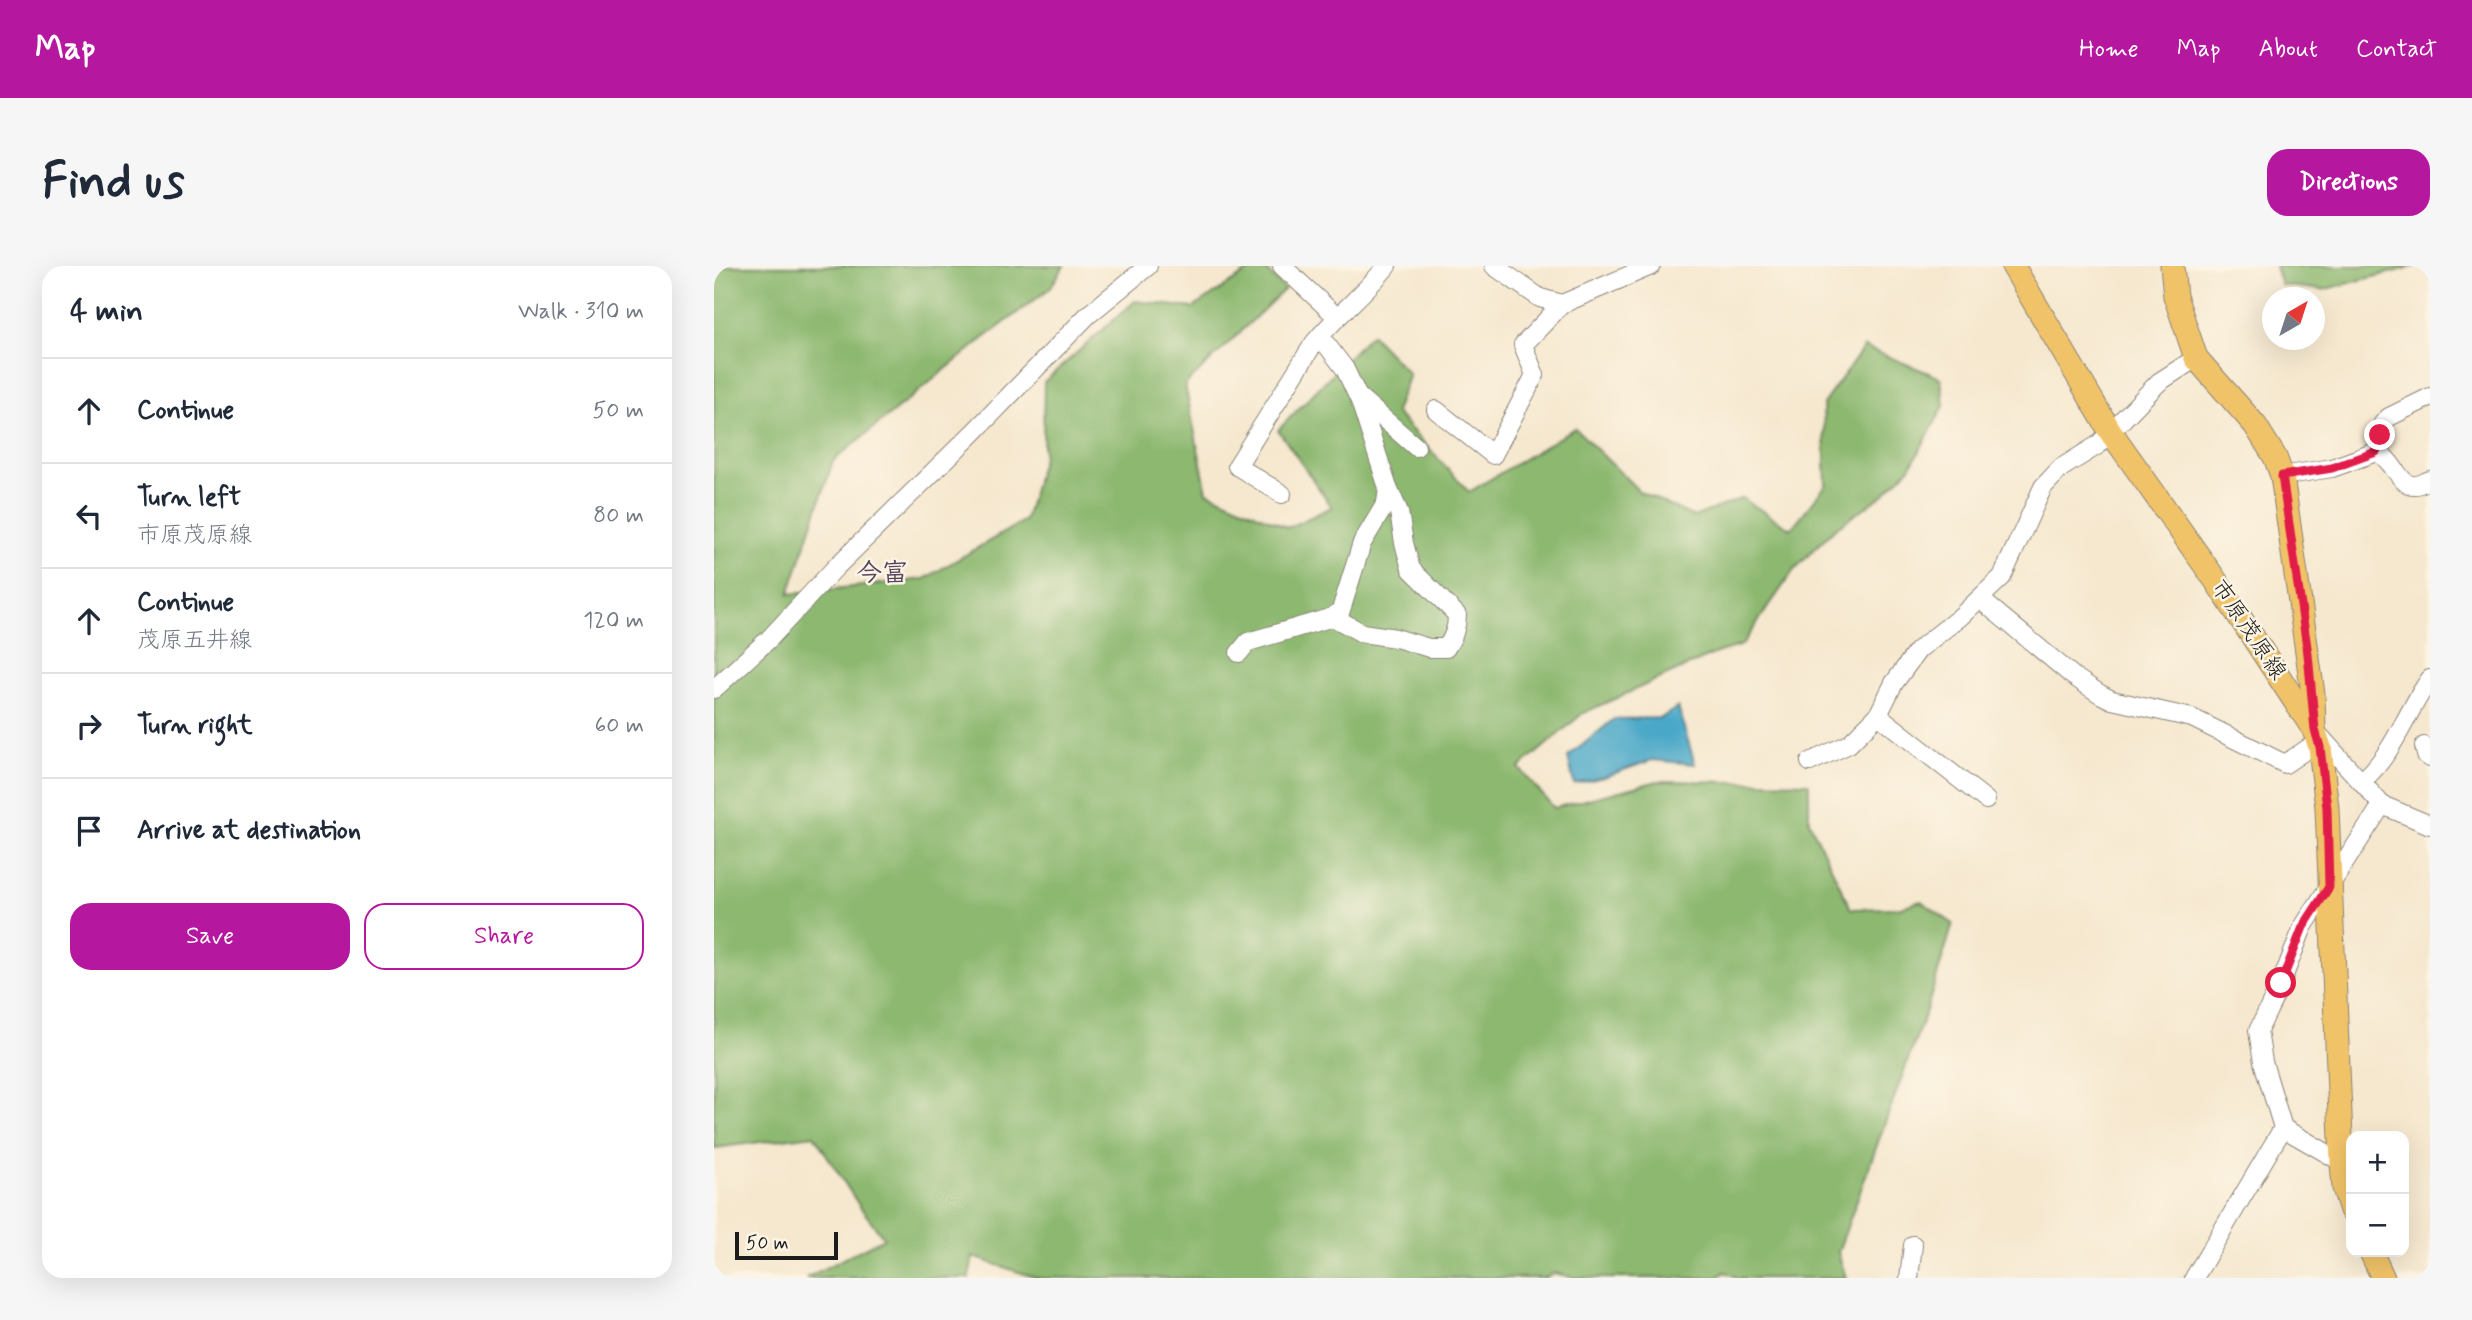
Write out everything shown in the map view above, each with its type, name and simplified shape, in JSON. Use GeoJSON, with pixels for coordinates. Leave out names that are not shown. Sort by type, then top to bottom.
{"type":"FeatureCollection","features":[{"type":"Feature","properties":{"kind":"main road","name":"市原茂原線"},"geometry":{"type":"LineString","coordinates":[[2013,266],[2110,431],[2214,578],[2317,739],[2327,808],[2342,1162],[2346,1194]]}},
{"type":"Feature","properties":{"kind":"main road"},"geometry":{"type":"LineString","coordinates":[[2172,266],[2175,296],[2196,358],[2255,425],[2275,457],[2282,476],[2317,739]]}},
{"type":"Feature","properties":{"kind":"main road"},"geometry":{"type":"LineString","coordinates":[[2373,1257],[2383,1278]]}},
{"type":"Feature","properties":{"kind":"street"},"geometry":{"type":"LineString","coordinates":[[714,689],[769,639],[835,568],[954,452],[1088,315],[1148,266]]}},
{"type":"Feature","properties":{"kind":"street"},"geometry":{"type":"LineString","coordinates":[[1282,266],[1337,317]]}},
{"type":"Feature","properties":{"kind":"street"},"geometry":{"type":"LineString","coordinates":[[1282,494],[1237,466],[1320,336],[1387,266]]}},
{"type":"Feature","properties":{"kind":"street"},"geometry":{"type":"LineString","coordinates":[[1494,266],[1540,298],[1562,304]]}},
{"type":"Feature","properties":{"kind":"street"},"geometry":{"type":"LineString","coordinates":[[1436,410],[1493,455],[1535,375],[1523,345],[1562,304],[1651,266]]}},
{"type":"Feature","properties":{"kind":"street"},"geometry":{"type":"LineString","coordinates":[[1320,336],[1345,369],[1358,396],[1388,488],[1399,512],[1411,569],[1457,615],[1457,626],[1446,648],[1429,648],[1362,632],[1333,617]]}},
{"type":"Feature","properties":{"kind":"street"},"geometry":{"type":"LineString","coordinates":[[1810,762],[1849,744],[1878,715],[1894,683],[1918,650],[1980,599],[2002,577],[2043,487],[2061,468],[2098,445],[2159,382],[2196,358]]}},
{"type":"Feature","properties":{"kind":"street"},"geometry":{"type":"LineString","coordinates":[[1358,396],[1416,447]]}},
{"type":"Feature","properties":{"kind":"street"},"geometry":{"type":"LineString","coordinates":[[2376,452],[2383,423],[2430,397]]}},
{"type":"Feature","properties":{"kind":"street"},"geometry":{"type":"LineString","coordinates":[[2282,476],[2332,468],[2376,452],[2389,459],[2403,480],[2410,485],[2430,480]]}},
{"type":"Feature","properties":{"kind":"street"},"geometry":{"type":"LineString","coordinates":[[1239,653],[1248,642],[1333,617],[1341,611],[1362,543],[1386,503],[1388,488]]}},
{"type":"Feature","properties":{"kind":"street"},"geometry":{"type":"LineString","coordinates":[[1980,599],[2073,677],[2112,700],[2192,718],[2285,764],[2307,750],[2317,739],[2362,781],[2382,805],[2430,825]]}},
{"type":"Feature","properties":{"kind":"street"},"geometry":{"type":"LineString","coordinates":[[2362,781],[2394,743],[2430,679]]}},
{"type":"Feature","properties":{"kind":"street"},"geometry":{"type":"LineString","coordinates":[[1878,715],[1986,800]]}},
{"type":"Feature","properties":{"kind":"street"},"geometry":{"type":"LineString","coordinates":[[2342,1162],[2283,1128],[2263,1062],[2258,1031],[2303,927],[2382,805]]}},
{"type":"Feature","properties":{"kind":"street"},"geometry":{"type":"LineString","coordinates":[[2194,1278],[2283,1128]]}},
{"type":"Feature","properties":{"kind":"street"},"geometry":{"type":"LineString","coordinates":[[1909,1278],[1913,1245]]}},
{"type":"Feature","properties":{"kind":"green space"},"geometry":{"type":"Polygon","coordinates":[[[714,266],[1064,266],[1050,288],[833,461],[789,594],[924,579],[1025,520],[1043,456],[1044,382],[1135,301],[1193,308],[1256,266],[1262,266],[1285,289],[1185,385],[1207,492],[1288,528],[1332,507],[1278,430],[1371,334],[1409,374],[1395,412],[1469,492],[1575,428],[1640,492],[1694,517],[1742,498],[1791,529],[1826,485],[1823,404],[1864,347],[1941,378],[1944,406],[1911,466],[1883,495],[1834,529],[1794,570],[1742,645],[1716,653],[1583,713],[1519,768],[1554,808],[1658,781],[1809,783],[1809,821],[1851,909],[1897,908],[1921,901],[1953,924],[1927,1008],[1838,1252],[1846,1278],[1738,1278],[1725,1272],[1717,1278],[1576,1278],[1553,1273],[1545,1278],[1037,1278],[973,1257],[969,1278],[806,1278],[884,1238],[860,1207],[814,1135],[714,1148],[714,266]]]}},
{"type":"Feature","properties":{"kind":"green space"},"geometry":{"type":"Polygon","coordinates":[[[2275,266],[2416,266],[2325,289],[2325,287],[2281,285],[2275,266]]]}},
{"type":"Feature","properties":{"kind":"water"},"geometry":{"type":"Polygon","coordinates":[[[1678,707],[1695,764],[1652,760],[1604,777],[1574,784],[1568,757],[1614,719],[1661,718],[1678,707]]]}},
{"type":"Feature","properties":{"kind":"district","name":"今富"},"geometry":{"type":"Point","coordinates":[882,574]}},
{"type":"Feature","properties":{"kind":"route"},"geometry":{"type":"LineString","coordinates":[[2281,983],[2303,927],[2329,887],[2327,808],[2282,476],[2332,468],[2376,452],[2380,435]]}}]}
